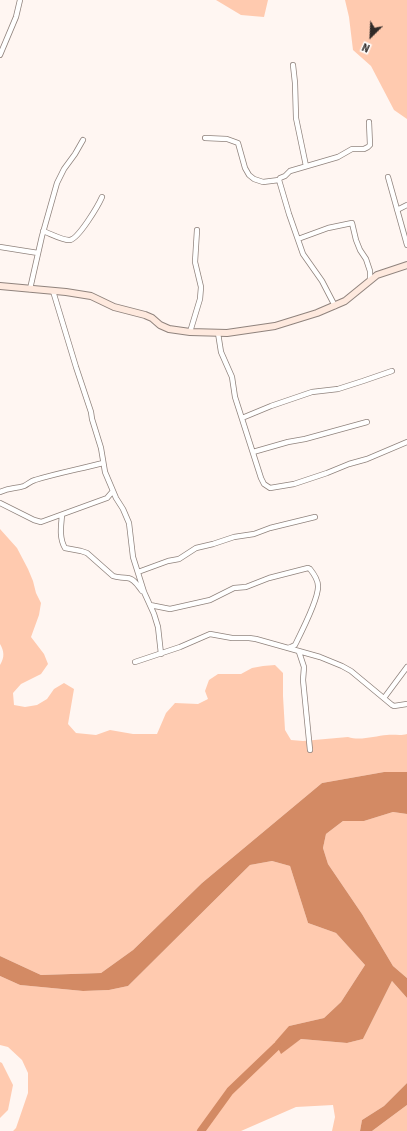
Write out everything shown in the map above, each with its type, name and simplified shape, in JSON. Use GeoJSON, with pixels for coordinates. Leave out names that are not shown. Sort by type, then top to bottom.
{"type":"FeatureCollection","features":[{"type":"Feature","properties":{"kind":"main road"},"geometry":{"type":"LineString","coordinates":[[0,286],[66,292],[91,296],[114,307],[152,318],[162,327],[190,332],[227,333],[275,326],[317,313],[345,301],[377,275],[407,265]]}},
{"type":"Feature","properties":{"kind":"street"},"geometry":{"type":"LineString","coordinates":[[0,55],[16,17],[20,0]]}},
{"type":"Feature","properties":{"kind":"street"},"geometry":{"type":"LineString","coordinates":[[294,65],[296,118],[306,166]]}},
{"type":"Feature","properties":{"kind":"street"},"geometry":{"type":"LineString","coordinates":[[205,138],[236,141],[239,145],[245,168],[249,175],[254,179],[263,182],[279,180],[290,171],[338,157],[352,149],[364,149],[368,147],[370,145],[369,122]]}},
{"type":"Feature","properties":{"kind":"street"},"geometry":{"type":"LineString","coordinates":[[30,289],[43,231],[55,188],[60,175],[83,140]]}},
{"type":"Feature","properties":{"kind":"street"},"geometry":{"type":"LineString","coordinates":[[388,177],[407,246]]}},
{"type":"Feature","properties":{"kind":"street"},"geometry":{"type":"LineString","coordinates":[[279,180],[306,259],[322,281],[335,306]]}},
{"type":"Feature","properties":{"kind":"street"},"geometry":{"type":"LineString","coordinates":[[43,231],[68,240],[75,238],[95,211],[102,197]]}},
{"type":"Feature","properties":{"kind":"street"},"geometry":{"type":"LineString","coordinates":[[398,210],[407,205]]}},
{"type":"Feature","properties":{"kind":"street"},"geometry":{"type":"LineString","coordinates":[[298,239],[328,228],[352,222],[356,240],[360,250],[366,258],[370,271],[370,280]]}},
{"type":"Feature","properties":{"kind":"street"},"geometry":{"type":"LineString","coordinates":[[190,332],[199,304],[201,287],[195,262],[197,230]]}},
{"type":"Feature","properties":{"kind":"street"},"geometry":{"type":"LineString","coordinates":[[0,247],[38,253]]}},
{"type":"Feature","properties":{"kind":"street"},"geometry":{"type":"LineString","coordinates":[[53,291],[91,412],[101,448],[105,472],[129,524],[133,556],[144,592],[158,627],[162,654]]}},
{"type":"Feature","properties":{"kind":"street"},"geometry":{"type":"LineString","coordinates":[[218,333],[221,352],[232,377],[235,397],[261,478],[267,486],[273,488],[294,484],[367,459],[407,442]]}},
{"type":"Feature","properties":{"kind":"street"},"geometry":{"type":"LineString","coordinates":[[242,418],[312,392],[338,388],[392,371]]}},
{"type":"Feature","properties":{"kind":"street"},"geometry":{"type":"LineString","coordinates":[[253,452],[367,422]]}},
{"type":"Feature","properties":{"kind":"street"},"geometry":{"type":"LineString","coordinates":[[0,492],[7,488],[24,486],[31,481],[103,463]]}},
{"type":"Feature","properties":{"kind":"street"},"geometry":{"type":"LineString","coordinates":[[0,503],[38,522],[41,522],[107,498],[113,491]]}},
{"type":"Feature","properties":{"kind":"street"},"geometry":{"type":"LineString","coordinates":[[62,515],[60,532],[65,548],[87,553],[113,576],[116,578],[132,579],[144,592]]}},
{"type":"Feature","properties":{"kind":"street"},"geometry":{"type":"LineString","coordinates":[[138,572],[168,561],[179,559],[196,548],[315,517]]}},
{"type":"Feature","properties":{"kind":"street"},"geometry":{"type":"LineString","coordinates":[[150,605],[170,609],[210,600],[234,588],[246,587],[268,578],[308,568],[317,581],[318,591],[312,609],[295,645],[286,648]]}},
{"type":"Feature","properties":{"kind":"street"},"geometry":{"type":"LineString","coordinates":[[135,662],[162,654],[212,634],[232,638],[256,639],[342,666],[351,671],[394,706],[407,704]]}},
{"type":"Feature","properties":{"kind":"street"},"geometry":{"type":"LineString","coordinates":[[299,652],[304,667],[303,680],[310,750]]}},
{"type":"Feature","properties":{"kind":"street"},"geometry":{"type":"LineString","coordinates":[[384,698],[407,667]]}},
{"type":"Feature","properties":{"kind":"shaded area"},"geometry":{"type":"Polygon","coordinates":[[[216,0],[268,0],[264,17],[241,15],[216,0]]]}},
{"type":"Feature","properties":{"kind":"shaded area"},"geometry":{"type":"Polygon","coordinates":[[[345,0],[407,0],[407,119],[394,110],[371,66],[353,50],[349,17],[345,0]]]}},
{"type":"Feature","properties":{"kind":"shaded area"},"geometry":{"type":"Polygon","coordinates":[[[0,529],[17,548],[28,569],[41,603],[39,615],[31,637],[44,654],[48,664],[41,674],[21,684],[13,693],[14,705],[25,707],[37,705],[47,699],[54,689],[64,683],[74,689],[68,724],[76,733],[96,735],[110,730],[133,734],[157,734],[166,713],[175,703],[198,704],[208,699],[205,691],[209,680],[218,674],[241,674],[252,668],[275,665],[283,673],[285,730],[291,740],[303,741],[348,737],[362,738],[407,734],[407,772],[384,772],[322,783],[202,883],[133,950],[101,973],[41,975],[0,956],[0,665],[3,659],[3,654],[0,644],[0,529]]]}},
{"type":"Feature","properties":{"kind":"shaded area"},"geometry":{"type":"Polygon","coordinates":[[[384,772],[407,772],[407,814],[393,812],[364,821],[343,821],[326,834],[323,848],[328,864],[362,914],[393,966],[407,978],[407,998],[392,981],[363,1039],[347,1043],[301,1039],[281,1054],[275,1042],[289,1026],[324,1018],[341,1002],[365,965],[336,933],[308,923],[290,866],[272,861],[250,865],[128,986],[109,990],[83,991],[20,985],[0,976],[0,956],[41,975],[101,973],[133,950],[202,883],[322,783],[384,772]]]}},
{"type":"Feature","properties":{"kind":"shaded area"},"geometry":{"type":"Polygon","coordinates":[[[393,812],[407,814],[407,978],[393,966],[362,914],[328,864],[323,848],[326,834],[343,821],[364,821],[393,812]]]}},
{"type":"Feature","properties":{"kind":"shaded area"},"geometry":{"type":"Polygon","coordinates":[[[272,861],[290,866],[308,923],[336,933],[365,965],[341,1002],[324,1018],[289,1026],[281,1053],[301,1039],[347,1043],[363,1039],[392,981],[407,998],[407,1083],[384,1106],[362,1120],[360,1131],[332,1131],[335,1117],[333,1105],[296,1107],[241,1131],[13,1131],[16,1128],[28,1093],[28,1073],[22,1060],[8,1047],[0,1045],[0,976],[20,985],[83,991],[109,990],[128,986],[250,865],[272,861]]]}},
{"type":"Feature","properties":{"kind":"shaded area"},"geometry":{"type":"Polygon","coordinates":[[[0,1062],[2,1063],[13,1085],[8,1110],[0,1118],[0,1062]]]}},
{"type":"Feature","properties":{"kind":"shaded area"},"geometry":{"type":"Polygon","coordinates":[[[407,1083],[407,1105],[372,1131],[360,1131],[362,1120],[384,1106],[407,1083]]]}},
{"type":"Feature","properties":{"kind":"shaded area"},"geometry":{"type":"Polygon","coordinates":[[[407,1105],[407,1131],[372,1131],[407,1105]]]}},
{"type":"Feature","properties":{"kind":"waterway"},"geometry":{"type":"LineString","coordinates":[[201,1131],[230,1091],[277,1046]]}}]}
